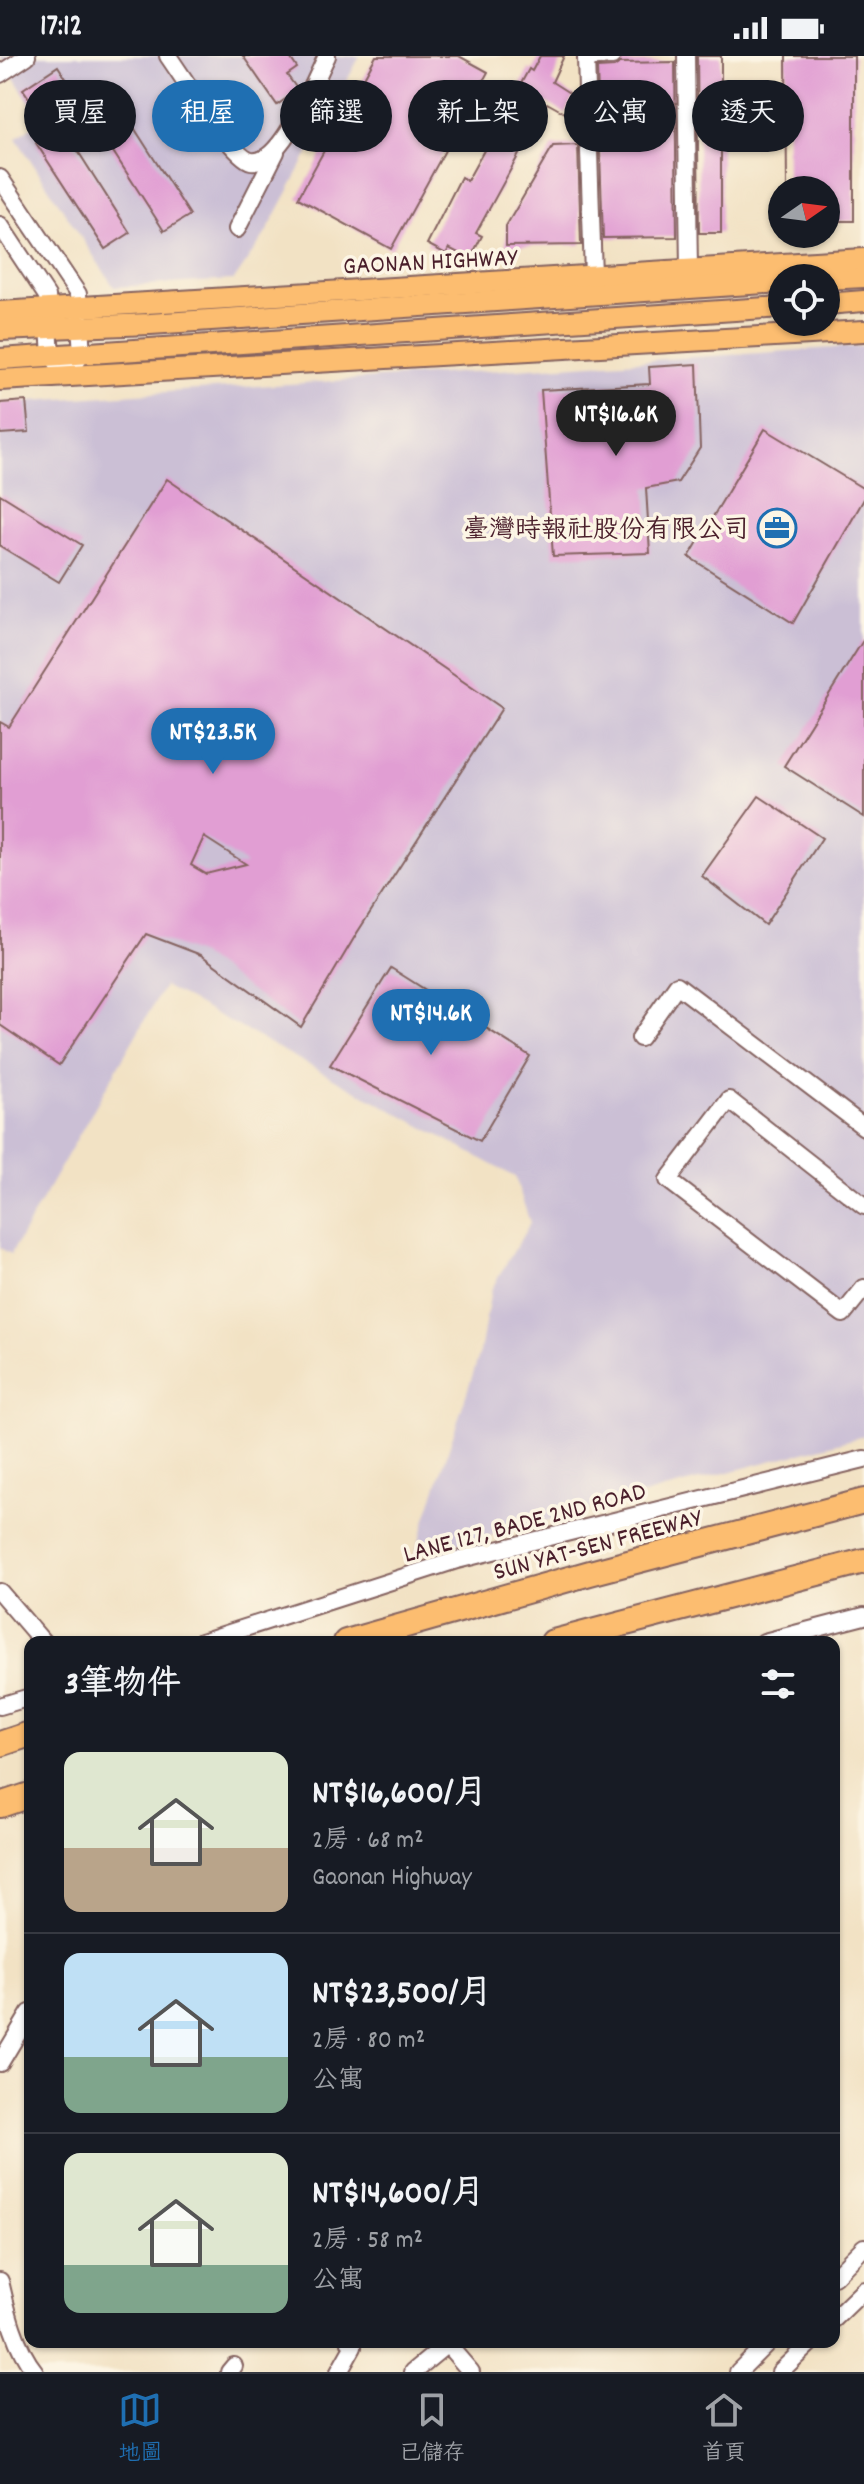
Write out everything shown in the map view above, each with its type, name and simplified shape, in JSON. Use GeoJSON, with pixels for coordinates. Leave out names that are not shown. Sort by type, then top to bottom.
{"type":"FeatureCollection","features":[{"type":"Feature","properties":{"kind":"highway","name":"SUN YAT-SEN FREEWAY"},"geometry":{"type":"LineString","coordinates":[[367,1636],[864,1501]]}},
{"type":"Feature","properties":{"kind":"highway"},"geometry":{"type":"LineString","coordinates":[[576,1636],[864,1561]]}},
{"type":"Feature","properties":{"kind":"highway"},"geometry":{"type":"LineString","coordinates":[[0,1744],[24,1736]]}},
{"type":"Feature","properties":{"kind":"highway"},"geometry":{"type":"LineString","coordinates":[[0,1805],[24,1797]]}},
{"type":"Feature","properties":{"kind":"main road","name":"GAONAN HIGHWAY"},"geometry":{"type":"LineString","coordinates":[[80,318],[593,276],[864,259]]}},
{"type":"Feature","properties":{"kind":"main road"},"geometry":{"type":"LineString","coordinates":[[840,278],[864,277]]}},
{"type":"Feature","properties":{"kind":"main road","name":"GAONAN HIGHWAY"},"geometry":{"type":"LineString","coordinates":[[0,312],[49,319],[80,318],[768,283]]}},
{"type":"Feature","properties":{"kind":"main road"},"geometry":{"type":"LineString","coordinates":[[840,303],[864,301]]}},
{"type":"Feature","properties":{"kind":"main road"},"geometry":{"type":"LineString","coordinates":[[0,359],[768,308]]}},
{"type":"Feature","properties":{"kind":"main road","name":"GAONAN HIGHWAY"},"geometry":{"type":"LineString","coordinates":[[0,330],[49,319]]}},
{"type":"Feature","properties":{"kind":"main road"},"geometry":{"type":"LineString","coordinates":[[0,380],[864,331]]}},
{"type":"Feature","properties":{"kind":"street"},"geometry":{"type":"LineString","coordinates":[[0,74],[27,56]]}},
{"type":"Feature","properties":{"kind":"street"},"geometry":{"type":"LineString","coordinates":[[168,56],[238,154],[246,160],[262,160],[280,143]]}},
{"type":"Feature","properties":{"kind":"street"},"geometry":{"type":"LineString","coordinates":[[314,80],[327,56]]}},
{"type":"Feature","properties":{"kind":"street"},"geometry":{"type":"LineString","coordinates":[[593,276],[586,57],[612,56]]}},
{"type":"Feature","properties":{"kind":"street"},"geometry":{"type":"LineString","coordinates":[[686,56],[689,270]]}},
{"type":"Feature","properties":{"kind":"street"},"geometry":{"type":"LineString","coordinates":[[237,229],[280,146]]}},
{"type":"Feature","properties":{"kind":"street"},"geometry":{"type":"LineString","coordinates":[[0,178],[78,294],[82,354],[68,374],[51,356],[47,296],[0,225]]}},
{"type":"Feature","properties":{"kind":"street"},"geometry":{"type":"LineString","coordinates":[[640,1038],[677,985],[864,1127]]}},
{"type":"Feature","properties":{"kind":"street"},"geometry":{"type":"LineString","coordinates":[[864,1206],[729,1100],[668,1180],[843,1314],[864,1288]]}},
{"type":"Feature","properties":{"kind":"street","name":"LANE 127, BADE 2ND ROAD"},"geometry":{"type":"LineString","coordinates":[[220,1636],[457,1560],[864,1459]]}},
{"type":"Feature","properties":{"kind":"street"},"geometry":{"type":"LineString","coordinates":[[0,1592],[38,1636]]}},
{"type":"Feature","properties":{"kind":"street"},"geometry":{"type":"LineString","coordinates":[[787,1636],[864,1616]]}},
{"type":"Feature","properties":{"kind":"street"},"geometry":{"type":"LineString","coordinates":[[0,1706],[24,1699]]}},
{"type":"Feature","properties":{"kind":"street"},"geometry":{"type":"LineString","coordinates":[[0,2063],[24,2023]]}},
{"type":"Feature","properties":{"kind":"street"},"geometry":{"type":"LineString","coordinates":[[840,2271],[864,2247]]}},
{"type":"Feature","properties":{"kind":"street"},"geometry":{"type":"LineString","coordinates":[[0,2281],[9,2318],[35,2372]]}},
{"type":"Feature","properties":{"kind":"street"},"geometry":{"type":"LineString","coordinates":[[840,2313],[864,2290]]}},
{"type":"Feature","properties":{"kind":"street"},"geometry":{"type":"LineString","coordinates":[[339,2372],[352,2348]]}},
{"type":"Feature","properties":{"kind":"street"},"geometry":{"type":"LineString","coordinates":[[413,2372],[442,2348]]}},
{"type":"Feature","properties":{"kind":"street"},"geometry":{"type":"LineString","coordinates":[[450,2348],[471,2372]]}},
{"type":"Feature","properties":{"kind":"street"},"geometry":{"type":"LineString","coordinates":[[738,2372],[762,2348]]}},
{"type":"Feature","properties":{"kind":"street"},"geometry":{"type":"LineString","coordinates":[[780,2372],[805,2348]]}},
{"type":"Feature","properties":{"kind":"shaded area"},"geometry":{"type":"Polygon","coordinates":[[[0,56],[360,56],[347,80],[280,80],[280,152],[309,152],[266,233],[234,280],[114,287],[25,152],[136,152],[136,80],[24,80],[24,93],[0,56]]]}},
{"type":"Feature","properties":{"kind":"shaded area"},"geometry":{"type":"Polygon","coordinates":[[[24,132],[24,150],[16,138],[24,132]]]}},
{"type":"Feature","properties":{"kind":"shaded area"},"geometry":{"type":"Polygon","coordinates":[[[864,346],[864,1436],[414,1556],[480,1352],[491,1290],[530,1223],[515,1177],[164,986],[11,1254],[0,1248],[0,403],[864,346]]]}},
{"type":"Feature","properties":{"kind":"building"},"geometry":{"type":"Polygon","coordinates":[[[243,56],[289,56],[297,68],[287,75],[291,80],[280,80],[280,103],[277,105],[264,86],[264,80],[260,80],[243,56]]]}},
{"type":"Feature","properties":{"kind":"building"},"geometry":{"type":"Polygon","coordinates":[[[376,56],[459,56],[488,72],[484,80],[408,80],[408,152],[444,152],[391,249],[298,198],[323,152],[392,152],[392,80],[363,80],[376,56]]]}},
{"type":"Feature","properties":{"kind":"building"},"geometry":{"type":"Polygon","coordinates":[[[540,56],[564,56],[552,82],[564,90],[564,112],[548,104],[548,80],[523,80],[529,69],[532,71],[540,56]]]}},
{"type":"Feature","properties":{"kind":"building"},"geometry":{"type":"Polygon","coordinates":[[[697,56],[721,56],[721,80],[697,80],[697,56]]]}},
{"type":"Feature","properties":{"kind":"building"},"geometry":{"type":"Polygon","coordinates":[[[786,56],[854,56],[854,221],[840,221],[840,176],[787,176],[787,152],[804,152],[804,80],[786,80],[786,56]]]}},
{"type":"Feature","properties":{"kind":"building"},"geometry":{"type":"Polygon","coordinates":[[[675,62],[675,80],[597,80],[597,68],[614,67],[620,63],[675,62]]]}},
{"type":"Feature","properties":{"kind":"building"},"geometry":{"type":"Polygon","coordinates":[[[58,66],[67,80],[37,80],[58,66]]]}},
{"type":"Feature","properties":{"kind":"building"},"geometry":{"type":"Polygon","coordinates":[[[136,131],[190,215],[164,231],[113,152],[136,152],[136,131]]]}},
{"type":"Feature","properties":{"kind":"building"},"geometry":{"type":"Polygon","coordinates":[[[553,146],[564,146],[564,152],[578,152],[581,245],[506,246],[506,226],[553,146]]]}},
{"type":"Feature","properties":{"kind":"building"},"geometry":{"type":"Polygon","coordinates":[[[676,150],[677,237],[603,238],[600,152],[676,152],[676,150]]]}},
{"type":"Feature","properties":{"kind":"building"},"geometry":{"type":"Polygon","coordinates":[[[42,152],[79,152],[130,233],[105,249],[42,152]]]}},
{"type":"Feature","properties":{"kind":"building"},"geometry":{"type":"Polygon","coordinates":[[[483,152],[520,152],[476,233],[482,236],[470,259],[449,248],[446,254],[427,244],[461,177],[467,181],[483,152]]]}},
{"type":"Feature","properties":{"kind":"building"},"geometry":{"type":"Polygon","coordinates":[[[698,152],[721,152],[721,233],[699,233],[698,152]]]}},
{"type":"Feature","properties":{"kind":"building"},"geometry":{"type":"Polygon","coordinates":[[[697,364],[700,448],[678,482],[646,488],[650,553],[553,556],[541,390],[650,384],[649,367],[697,364]]]}},
{"type":"Feature","properties":{"kind":"building"},"geometry":{"type":"Polygon","coordinates":[[[26,401],[29,432],[0,434],[0,403],[26,401]]]}},
{"type":"Feature","properties":{"kind":"building","name":"臺灣時報社股份有限公司"},"geometry":{"type":"Polygon","coordinates":[[[765,429],[864,489],[864,499],[793,623],[689,557],[765,429]]]}},
{"type":"Feature","properties":{"kind":"building"},"geometry":{"type":"Polygon","coordinates":[[[167,479],[502,708],[357,933],[301,1027],[201,955],[146,934],[59,1065],[0,1025],[0,722],[9,727],[167,479]],[[204,837],[191,865],[206,874],[246,864],[204,837]]]}},
{"type":"Feature","properties":{"kind":"building"},"geometry":{"type":"Polygon","coordinates":[[[0,494],[82,545],[59,582],[0,546],[0,494]]]}},
{"type":"Feature","properties":{"kind":"building"},"geometry":{"type":"Polygon","coordinates":[[[864,639],[864,817],[784,766],[864,639]]]}},
{"type":"Feature","properties":{"kind":"building"},"geometry":{"type":"Polygon","coordinates":[[[759,796],[822,838],[765,925],[702,876],[759,796]]]}},
{"type":"Feature","properties":{"kind":"building"},"geometry":{"type":"Polygon","coordinates":[[[391,968],[530,1056],[480,1141],[330,1065],[391,968]]]}},
{"type":"Feature","properties":{"kind":"place","name":"臺灣時報社股份有限公司"},"geometry":{"type":"Point","coordinates":[777,528]}}]}
